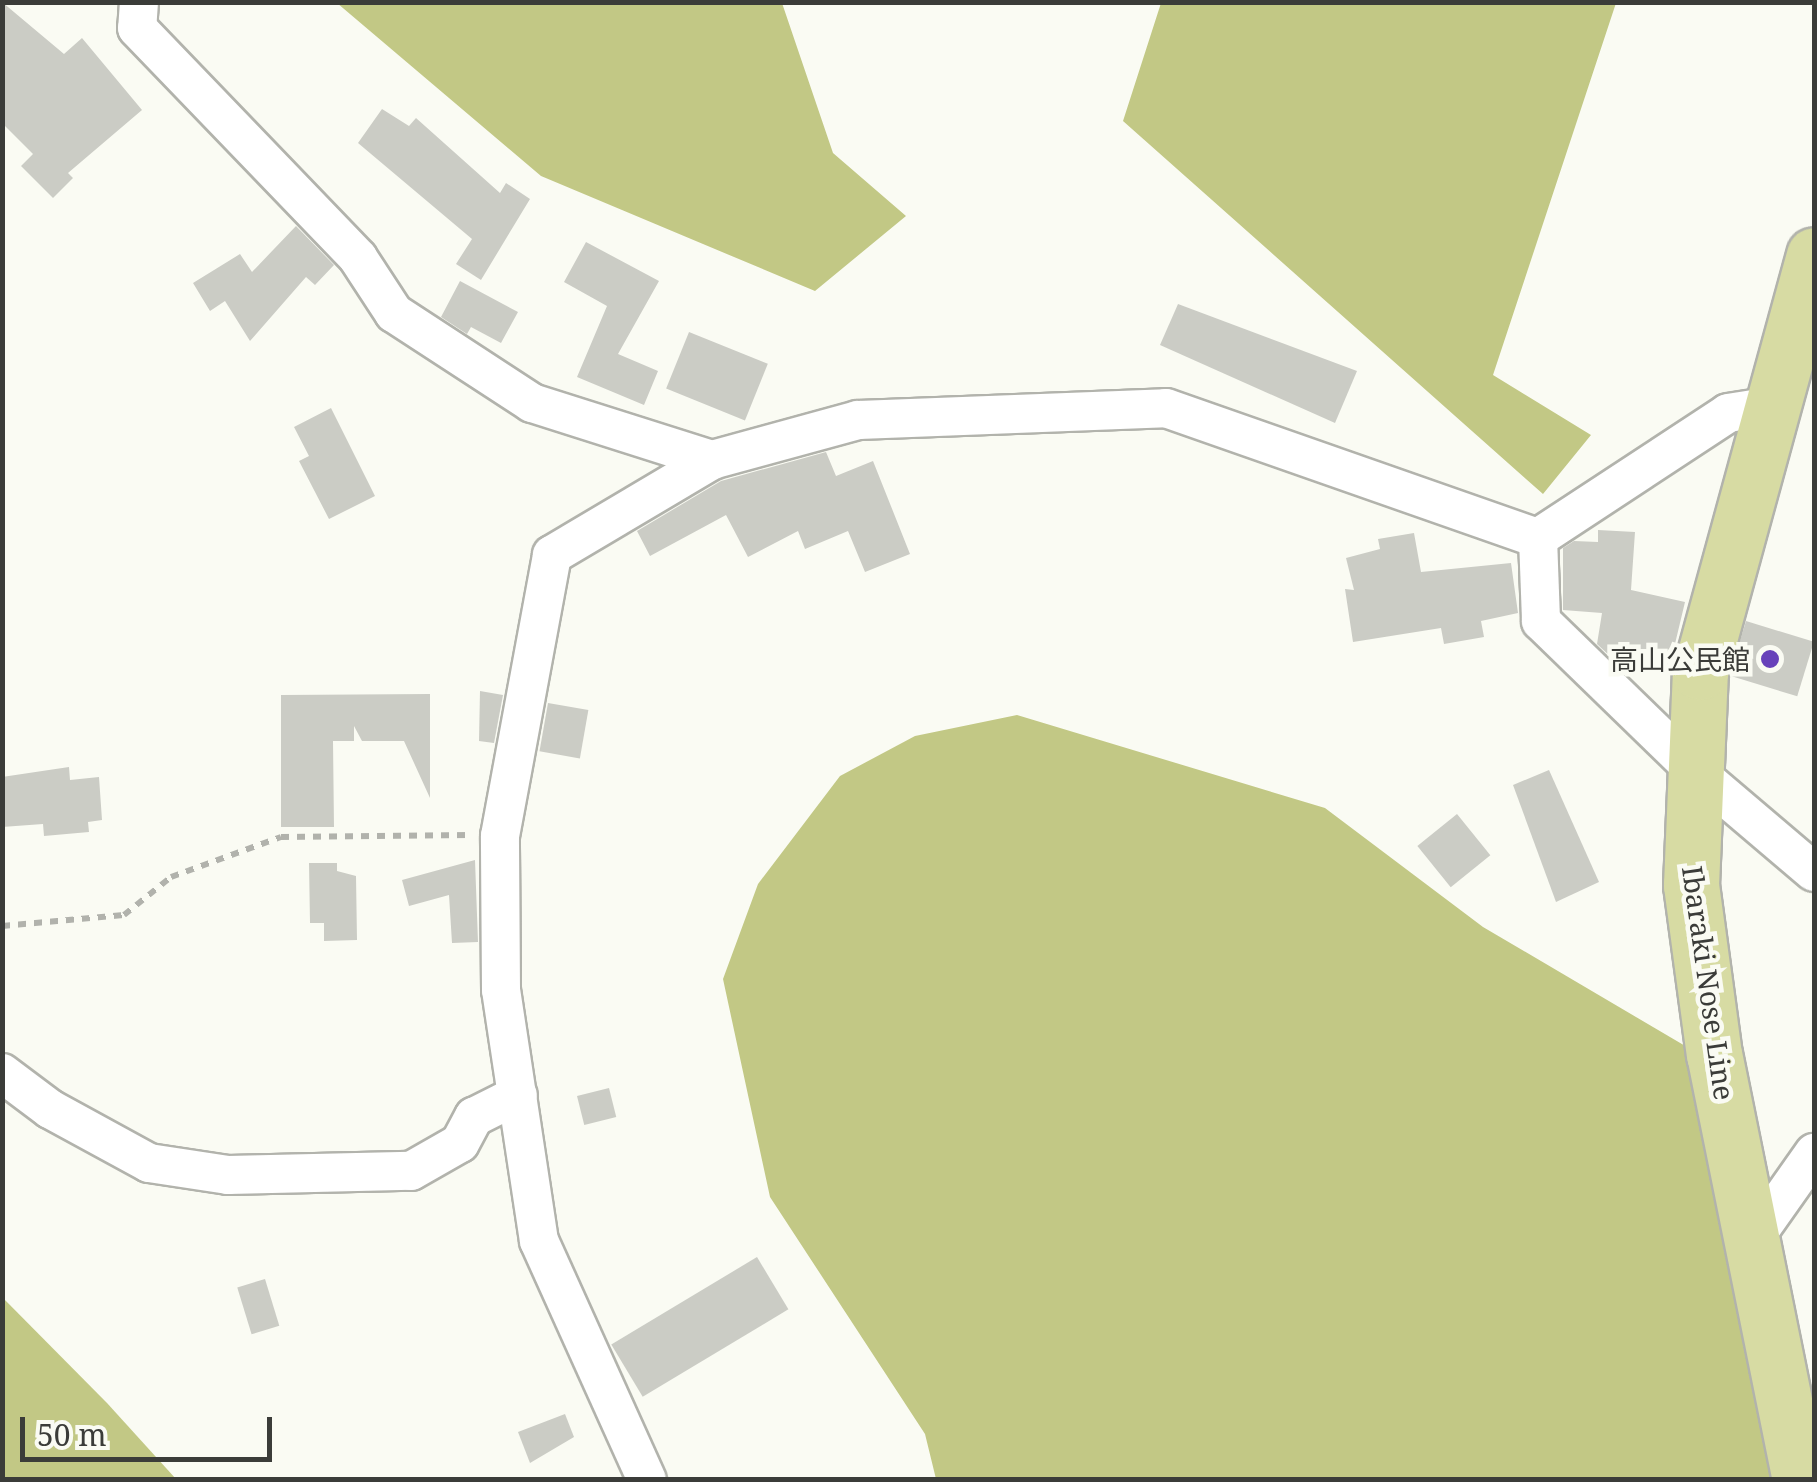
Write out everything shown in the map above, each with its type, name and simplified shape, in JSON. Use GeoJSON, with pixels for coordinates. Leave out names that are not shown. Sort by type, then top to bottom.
{"type":"FeatureCollection","features":[{"type":"Feature","properties":{"kind":"main road","name":"Ibaraki Nose Line"},"geometry":{"type":"LineString","coordinates":[[1800,1480],[1714,1054],[1691,885],[1700,672],[1814,255]]}},
{"type":"Feature","properties":{"kind":"street"},"geometry":{"type":"LineString","coordinates":[[139,2],[137,28],[358,258],[394,312],[532,402],[712,460]]}},
{"type":"Feature","properties":{"kind":"street"},"geometry":{"type":"LineString","coordinates":[[1538,538],[1728,412],[1772,406]]}},
{"type":"Feature","properties":{"kind":"street"},"geometry":{"type":"LineString","coordinates":[[647,1480],[539,1241],[501,990],[500,836],[552,555],[712,460],[858,420],[1166,408],[1538,538]]}},
{"type":"Feature","properties":{"kind":"street"},"geometry":{"type":"LineString","coordinates":[[1538,538],[1541,621],[1694,770],[1814,872]]}},
{"type":"Feature","properties":{"kind":"street"},"geometry":{"type":"LineString","coordinates":[[2,1073],[50,1109],[149,1163],[228,1175],[411,1172],[460,1144],[474,1117],[518,1096]]}},
{"type":"Feature","properties":{"kind":"street"},"geometry":{"type":"LineString","coordinates":[[1752,1241],[1814,1153]]}},
{"type":"Feature","properties":{"kind":"path"},"geometry":{"type":"LineString","coordinates":[[2,926],[124,916],[172,877],[293,834],[500,836]]}},
{"type":"Feature","properties":{"kind":"green space"},"geometry":{"type":"Polygon","coordinates":[[[337,3],[782,3],[833,153],[906,216],[815,291],[541,176],[337,3]]]}},
{"type":"Feature","properties":{"kind":"green space"},"geometry":{"type":"Polygon","coordinates":[[[1161,3],[1616,3],[1493,375],[1591,435],[1543,494],[1123,121],[1161,3]]]}},
{"type":"Feature","properties":{"kind":"green space"},"geometry":{"type":"Polygon","coordinates":[[[1017,715],[1325,808],[1483,927],[1687,1047],[1742,1337],[1782,1479],[936,1479],[925,1434],[770,1197],[723,979],[758,884],[840,776],[915,736],[1017,715]]]}},
{"type":"Feature","properties":{"kind":"green space"},"geometry":{"type":"Polygon","coordinates":[[[2,1297],[107,1403],[176,1479],[3,1479],[2,1297]]]}},
{"type":"Feature","properties":{"kind":"building"},"geometry":{"type":"Polygon","coordinates":[[[2,2],[64,54],[82,38],[142,110],[68,173],[73,178],[53,198],[21,166],[33,154],[2,123],[2,2]]]}},
{"type":"Feature","properties":{"kind":"building"},"geometry":{"type":"Polygon","coordinates":[[[382,109],[409,126],[416,118],[500,193],[506,183],[530,199],[481,280],[456,264],[472,239],[358,143],[382,109]]]}},
{"type":"Feature","properties":{"kind":"building"},"geometry":{"type":"Polygon","coordinates":[[[296,226],[334,265],[315,285],[306,277],[250,341],[225,301],[210,311],[193,283],[240,254],[252,272],[296,226]]]}},
{"type":"Feature","properties":{"kind":"building"},"geometry":{"type":"Polygon","coordinates":[[[586,242],[659,281],[618,354],[658,371],[644,405],[577,377],[607,306],[564,282],[586,242]]]}},
{"type":"Feature","properties":{"kind":"building"},"geometry":{"type":"Polygon","coordinates":[[[460,281],[518,312],[501,343],[471,327],[467,334],[441,317],[460,281]]]}},
{"type":"Feature","properties":{"kind":"building"},"geometry":{"type":"Polygon","coordinates":[[[1178,304],[1357,371],[1335,423],[1160,345],[1178,304]]]}},
{"type":"Feature","properties":{"kind":"building"},"geometry":{"type":"Polygon","coordinates":[[[689,332],[768,364],[745,420],[666,389],[689,332]]]}},
{"type":"Feature","properties":{"kind":"building"},"geometry":{"type":"Polygon","coordinates":[[[331,408],[375,496],[329,519],[299,461],[309,456],[294,427],[331,408]]]}},
{"type":"Feature","properties":{"kind":"building"},"geometry":{"type":"Polygon","coordinates":[[[826,452],[836,476],[873,461],[910,554],[865,572],[848,531],[805,549],[798,531],[748,557],[726,515],[650,556],[637,531],[721,481],[826,452]]]}},
{"type":"Feature","properties":{"kind":"building"},"geometry":{"type":"Polygon","coordinates":[[[1598,530],[1635,532],[1631,590],[1685,602],[1669,669],[1614,660],[1597,644],[1602,613],[1563,610],[1563,548],[1574,541],[1598,542],[1598,530]]]}},
{"type":"Feature","properties":{"kind":"building"},"geometry":{"type":"Polygon","coordinates":[[[1414,533],[1421,572],[1511,563],[1518,613],[1481,621],[1484,637],[1444,644],[1441,628],[1353,642],[1345,589],[1354,590],[1346,558],[1380,549],[1378,539],[1414,533]]]}},
{"type":"Feature","properties":{"kind":"building","name":"高山公民館"},"geometry":{"type":"Polygon","coordinates":[[[1746,621],[1814,642],[1797,696],[1729,676],[1746,621]]]}},
{"type":"Feature","properties":{"kind":"building"},"geometry":{"type":"Polygon","coordinates":[[[480,691],[503,695],[494,743],[479,741],[480,691]]]}},
{"type":"Feature","properties":{"kind":"building"},"geometry":{"type":"Polygon","coordinates":[[[430,694],[430,798],[404,741],[362,741],[354,726],[354,741],[333,741],[334,827],[281,827],[281,695],[430,694]]]}},
{"type":"Feature","properties":{"kind":"building"},"geometry":{"type":"Polygon","coordinates":[[[548,703],[588,710],[580,758],[539,751],[548,703]]]}},
{"type":"Feature","properties":{"kind":"building"},"geometry":{"type":"Polygon","coordinates":[[[69,767],[70,780],[99,777],[102,820],[88,822],[89,832],[44,836],[43,824],[2,827],[2,777],[69,767]]]}},
{"type":"Feature","properties":{"kind":"building"},"geometry":{"type":"Polygon","coordinates":[[[1549,770],[1599,882],[1556,902],[1513,785],[1549,770]]]}},
{"type":"Feature","properties":{"kind":"building"},"geometry":{"type":"Polygon","coordinates":[[[1457,814],[1490,855],[1451,887],[1417,846],[1457,814]]]}},
{"type":"Feature","properties":{"kind":"building"},"geometry":{"type":"Polygon","coordinates":[[[475,860],[478,942],[452,943],[449,895],[409,906],[402,880],[475,860]]]}},
{"type":"Feature","properties":{"kind":"building"},"geometry":{"type":"Polygon","coordinates":[[[309,863],[337,863],[337,871],[356,876],[357,940],[324,941],[324,923],[310,923],[309,863]]]}},
{"type":"Feature","properties":{"kind":"building"},"geometry":{"type":"Polygon","coordinates":[[[609,1088],[616,1117],[584,1125],[577,1096],[609,1088]]]}},
{"type":"Feature","properties":{"kind":"building"},"geometry":{"type":"Polygon","coordinates":[[[757,1257],[788,1309],[643,1397],[611,1345],[757,1257]]]}},
{"type":"Feature","properties":{"kind":"building"},"geometry":{"type":"Polygon","coordinates":[[[265,1279],[279,1326],[252,1334],[237,1287],[265,1279]]]}},
{"type":"Feature","properties":{"kind":"building"},"geometry":{"type":"Polygon","coordinates":[[[565,1414],[574,1437],[530,1463],[518,1432],[565,1414]]]}},
{"type":"Feature","properties":{"kind":"place","name":"高山公民館"},"geometry":{"type":"Point","coordinates":[1770,659]}}]}
